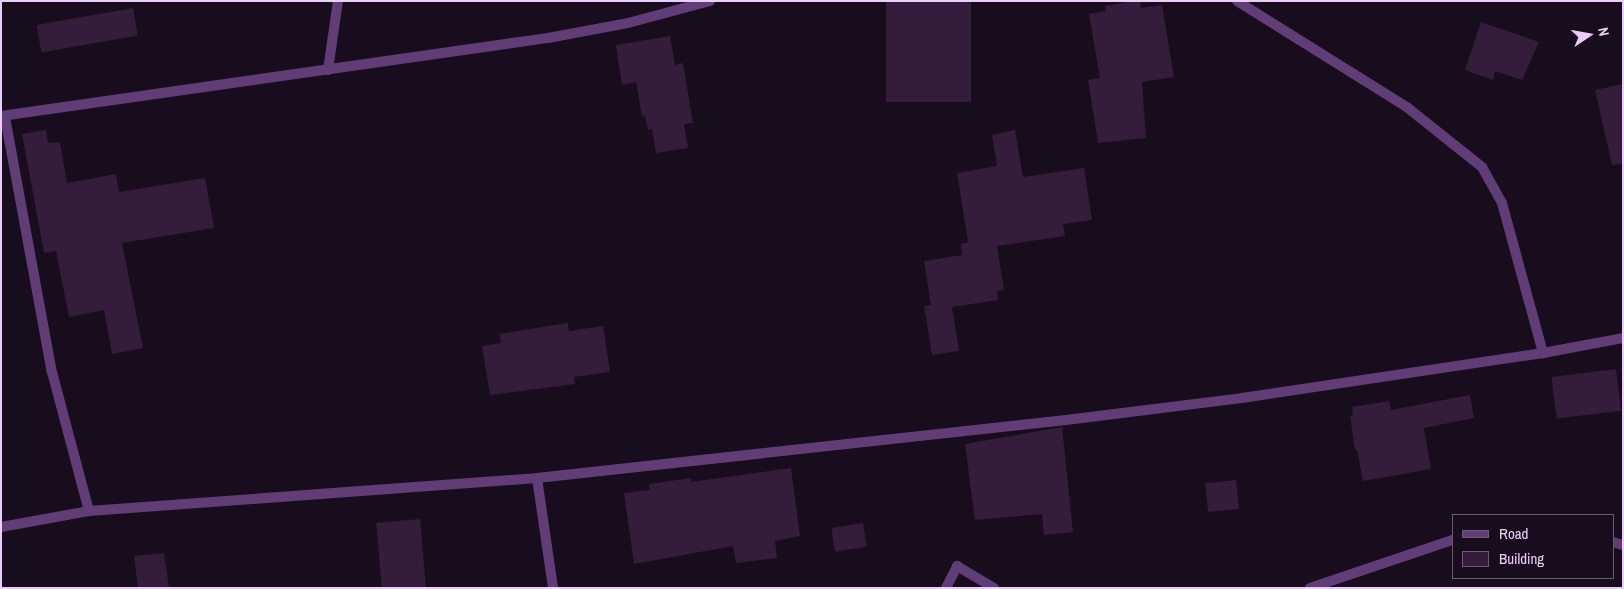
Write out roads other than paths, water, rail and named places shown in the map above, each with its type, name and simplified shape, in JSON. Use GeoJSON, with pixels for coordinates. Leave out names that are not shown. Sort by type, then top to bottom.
{"type":"FeatureCollection","features":[{"type":"Feature","properties":{"kind":"street"},"geometry":{"type":"LineString","coordinates":[[328,70],[338,1]]}},
{"type":"Feature","properties":{"kind":"street"},"geometry":{"type":"LineString","coordinates":[[89,511],[52,372],[3,116],[548,38],[628,23],[710,1]]}},
{"type":"Feature","properties":{"kind":"street"},"geometry":{"type":"LineString","coordinates":[[1236,1],[1408,108],[1482,167],[1502,203],[1543,353]]}},
{"type":"Feature","properties":{"kind":"street"},"geometry":{"type":"LineString","coordinates":[[1,527],[89,511],[537,478],[1222,400],[1543,353],[1623,338]]}},
{"type":"Feature","properties":{"kind":"street"},"geometry":{"type":"LineString","coordinates":[[537,478],[552,588]]}},
{"type":"Feature","properties":{"kind":"street"},"geometry":{"type":"LineString","coordinates":[[1310,588],[1452,540]]}},
{"type":"Feature","properties":{"kind":"street"},"geometry":{"type":"LineString","coordinates":[[946,588],[957,566],[994,588]]}}]}
